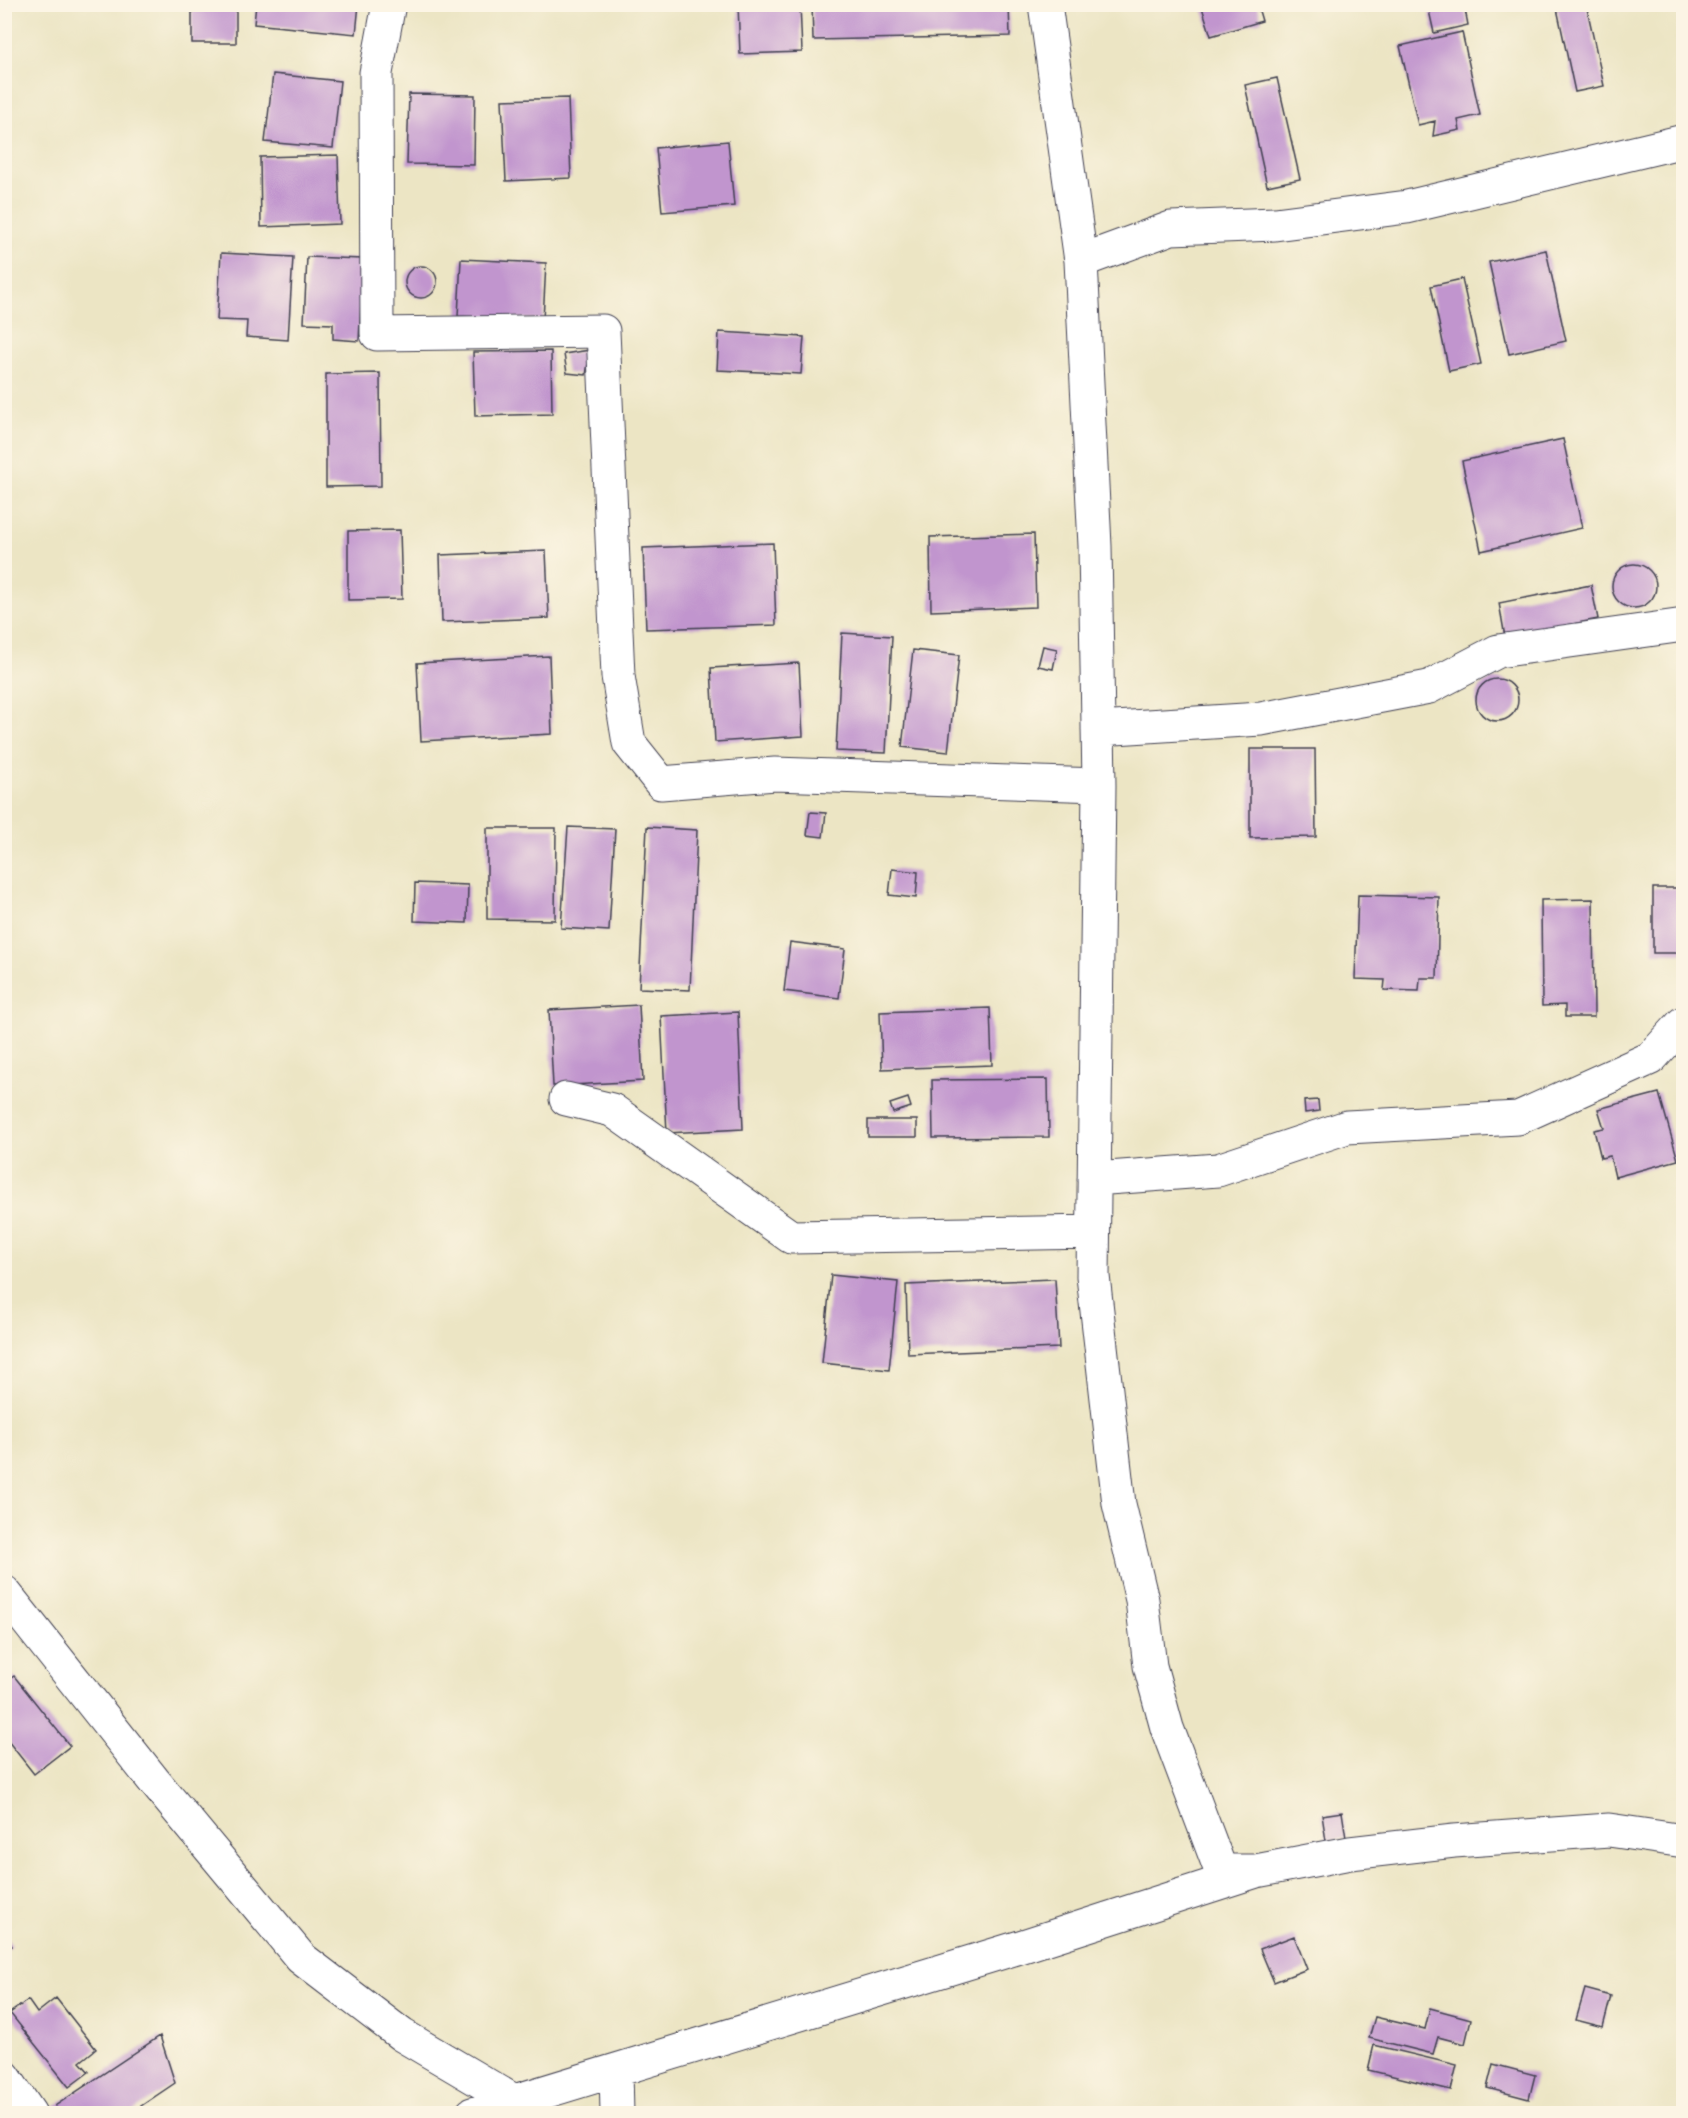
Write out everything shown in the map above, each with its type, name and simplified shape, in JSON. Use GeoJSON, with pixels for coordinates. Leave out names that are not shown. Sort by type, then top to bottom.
{"type":"FeatureCollection","features":[{"type":"Feature","properties":{"kind":"street"},"geometry":{"type":"LineString","coordinates":[[389,4],[376,73],[377,334],[603,331],[618,676],[629,743],[661,783],[776,774],[1099,785]]}},
{"type":"Feature","properties":{"kind":"street"},"geometry":{"type":"LineString","coordinates":[[1045,4],[1081,261],[1095,546],[1099,785],[1093,1276],[1119,1504],[1142,1600],[1150,1666],[1167,1728],[1221,1871],[1256,1871]]}},
{"type":"Feature","properties":{"kind":"street"},"geometry":{"type":"LineString","coordinates":[[1081,261],[1171,228],[1275,224],[1407,207],[1683,141]]}},
{"type":"Feature","properties":{"kind":"street"},"geometry":{"type":"LineString","coordinates":[[1098,729],[1261,719],[1429,687],[1498,651],[1683,625]]}},
{"type":"Feature","properties":{"kind":"street"},"geometry":{"type":"LineString","coordinates":[[1094,1179],[1218,1170],[1347,1127],[1518,1118],[1651,1058],[1683,1023]]}},
{"type":"Feature","properties":{"kind":"street"},"geometry":{"type":"LineString","coordinates":[[566,1100],[612,1110],[791,1237],[1093,1232]]}},
{"type":"Feature","properties":{"kind":"street"},"geometry":{"type":"LineString","coordinates":[[4,1592],[154,1781],[301,1958],[402,2035],[514,2101]]}},
{"type":"Feature","properties":{"kind":"street"},"geometry":{"type":"LineString","coordinates":[[472,2114],[1009,1951],[1256,1871],[1350,1853],[1454,1841],[1562,1833],[1609,1830],[1683,1841]]}},
{"type":"Feature","properties":{"kind":"street"},"geometry":{"type":"LineString","coordinates":[[616,2070],[617,2114]]}},
{"type":"Feature","properties":{"kind":"street"},"geometry":{"type":"LineString","coordinates":[[4,2076],[30,2114]]}},
{"type":"Feature","properties":{"kind":"building"},"geometry":{"type":"Polygon","coordinates":[[[256,4],[359,4],[356,34],[254,24],[256,4]]]}},
{"type":"Feature","properties":{"kind":"building"},"geometry":{"type":"Polygon","coordinates":[[[738,4],[800,4],[802,52],[740,54],[738,4]]]}},
{"type":"Feature","properties":{"kind":"building"},"geometry":{"type":"Polygon","coordinates":[[[812,4],[1009,4],[1010,36],[813,40],[812,4]]]}},
{"type":"Feature","properties":{"kind":"building"},"geometry":{"type":"Polygon","coordinates":[[[1201,4],[1257,4],[1262,21],[1211,36],[1201,4]]]}},
{"type":"Feature","properties":{"kind":"building"},"geometry":{"type":"Polygon","coordinates":[[[1464,4],[1468,25],[1434,33],[1428,6],[1464,4]]]}},
{"type":"Feature","properties":{"kind":"building"},"geometry":{"type":"Polygon","coordinates":[[[1556,4],[1586,4],[1604,86],[1575,92],[1556,4]]]}},
{"type":"Feature","properties":{"kind":"building"},"geometry":{"type":"Polygon","coordinates":[[[192,5],[236,5],[236,43],[192,43],[192,5]]]}},
{"type":"Feature","properties":{"kind":"building"},"geometry":{"type":"Polygon","coordinates":[[[1462,32],[1480,115],[1458,120],[1460,130],[1433,136],[1435,121],[1418,125],[1400,46],[1462,32]]]}},
{"type":"Feature","properties":{"kind":"building"},"geometry":{"type":"Polygon","coordinates":[[[273,74],[340,81],[333,148],[265,142],[273,74]]]}},
{"type":"Feature","properties":{"kind":"building"},"geometry":{"type":"Polygon","coordinates":[[[1277,78],[1300,179],[1267,186],[1245,85],[1277,78]]]}},
{"type":"Feature","properties":{"kind":"building"},"geometry":{"type":"Polygon","coordinates":[[[409,94],[475,95],[474,165],[407,164],[409,94]]]}},
{"type":"Feature","properties":{"kind":"building"},"geometry":{"type":"Polygon","coordinates":[[[568,98],[571,178],[506,181],[502,100],[568,98]]]}},
{"type":"Feature","properties":{"kind":"building"},"geometry":{"type":"Polygon","coordinates":[[[728,141],[734,206],[662,212],[656,148],[728,141]]]}},
{"type":"Feature","properties":{"kind":"building"},"geometry":{"type":"Polygon","coordinates":[[[338,155],[340,224],[261,227],[260,157],[338,155]]]}},
{"type":"Feature","properties":{"kind":"building"},"geometry":{"type":"Polygon","coordinates":[[[1546,250],[1566,341],[1509,354],[1489,262],[1546,250]]]}},
{"type":"Feature","properties":{"kind":"building"},"geometry":{"type":"Polygon","coordinates":[[[221,253],[293,257],[288,340],[246,337],[247,321],[217,320],[221,253]]]}},
{"type":"Feature","properties":{"kind":"building"},"geometry":{"type":"Polygon","coordinates":[[[307,257],[363,259],[359,341],[333,339],[333,324],[304,323],[307,257]]]}},
{"type":"Feature","properties":{"kind":"building"},"geometry":{"type":"Polygon","coordinates":[[[461,259],[546,263],[543,320],[458,316],[461,259]]]}},
{"type":"Feature","properties":{"kind":"building"},"geometry":{"type":"Polygon","coordinates":[[[421,266],[432,271],[437,282],[432,293],[421,298],[410,293],[405,282],[410,271],[421,266]]]}},
{"type":"Feature","properties":{"kind":"building"},"geometry":{"type":"Polygon","coordinates":[[[1462,279],[1481,364],[1449,371],[1431,286],[1462,279]]]}},
{"type":"Feature","properties":{"kind":"building"},"geometry":{"type":"Polygon","coordinates":[[[719,332],[804,337],[801,374],[717,370],[719,332]]]}},
{"type":"Feature","properties":{"kind":"building"},"geometry":{"type":"Polygon","coordinates":[[[590,350],[586,375],[567,373],[564,354],[590,350]]]}},
{"type":"Feature","properties":{"kind":"building"},"geometry":{"type":"Polygon","coordinates":[[[551,351],[552,414],[475,416],[473,352],[551,351]]]}},
{"type":"Feature","properties":{"kind":"building"},"geometry":{"type":"Polygon","coordinates":[[[380,373],[381,486],[326,487],[326,374],[380,373]]]}},
{"type":"Feature","properties":{"kind":"building"},"geometry":{"type":"Polygon","coordinates":[[[1563,439],[1582,528],[1481,551],[1462,461],[1563,439]]]}},
{"type":"Feature","properties":{"kind":"building"},"geometry":{"type":"Polygon","coordinates":[[[400,530],[402,599],[348,600],[348,531],[400,530]]]}},
{"type":"Feature","properties":{"kind":"building"},"geometry":{"type":"Polygon","coordinates":[[[1034,534],[1036,607],[931,611],[930,537],[1034,534]]]}},
{"type":"Feature","properties":{"kind":"building"},"geometry":{"type":"Polygon","coordinates":[[[773,543],[776,625],[646,629],[643,548],[773,543]]]}},
{"type":"Feature","properties":{"kind":"building"},"geometry":{"type":"Polygon","coordinates":[[[546,551],[549,618],[442,622],[440,555],[546,551]]]}},
{"type":"Feature","properties":{"kind":"building"},"geometry":{"type":"Polygon","coordinates":[[[1634,564],[1643,565],[1650,570],[1655,577],[1655,595],[1650,602],[1643,607],[1634,608],[1625,607],[1618,602],[1613,595],[1612,586],[1613,577],[1618,570],[1625,565],[1634,564]]]}},
{"type":"Feature","properties":{"kind":"building"},"geometry":{"type":"Polygon","coordinates":[[[1591,585],[1598,619],[1505,637],[1499,603],[1591,585]]]}},
{"type":"Feature","properties":{"kind":"building"},"geometry":{"type":"Polygon","coordinates":[[[842,633],[892,636],[886,753],[836,751],[842,633]]]}},
{"type":"Feature","properties":{"kind":"building"},"geometry":{"type":"Polygon","coordinates":[[[1043,646],[1057,649],[1053,669],[1038,666],[1043,646]]]}},
{"type":"Feature","properties":{"kind":"building"},"geometry":{"type":"Polygon","coordinates":[[[913,650],[959,655],[948,752],[902,747],[913,650]]]}},
{"type":"Feature","properties":{"kind":"building"},"geometry":{"type":"Polygon","coordinates":[[[549,656],[552,734],[421,741],[417,663],[549,656]]]}},
{"type":"Feature","properties":{"kind":"building"},"geometry":{"type":"Polygon","coordinates":[[[799,663],[803,736],[715,742],[711,668],[799,663]]]}},
{"type":"Feature","properties":{"kind":"building"},"geometry":{"type":"Polygon","coordinates":[[[1497,679],[1505,680],[1512,685],[1517,692],[1517,708],[1512,715],[1505,720],[1497,721],[1489,720],[1482,715],[1477,708],[1476,700],[1477,692],[1482,685],[1489,680],[1497,679]]]}},
{"type":"Feature","properties":{"kind":"building"},"geometry":{"type":"Polygon","coordinates":[[[1250,749],[1315,749],[1316,837],[1250,838],[1250,749]]]}},
{"type":"Feature","properties":{"kind":"building"},"geometry":{"type":"Polygon","coordinates":[[[810,812],[826,813],[823,837],[807,835],[810,812]]]}},
{"type":"Feature","properties":{"kind":"building"},"geometry":{"type":"Polygon","coordinates":[[[568,827],[615,829],[609,931],[561,928],[568,827]]]}},
{"type":"Feature","properties":{"kind":"building"},"geometry":{"type":"Polygon","coordinates":[[[647,827],[697,830],[690,990],[639,988],[647,827]]]}},
{"type":"Feature","properties":{"kind":"building"},"geometry":{"type":"Polygon","coordinates":[[[487,828],[556,828],[555,920],[487,919],[487,828]]]}},
{"type":"Feature","properties":{"kind":"building"},"geometry":{"type":"Polygon","coordinates":[[[892,869],[918,872],[916,898],[889,895],[892,869]]]}},
{"type":"Feature","properties":{"kind":"building"},"geometry":{"type":"Polygon","coordinates":[[[415,883],[468,885],[467,923],[414,921],[415,883]]]}},
{"type":"Feature","properties":{"kind":"building"},"geometry":{"type":"Polygon","coordinates":[[[1653,888],[1684,888],[1684,953],[1653,953],[1653,888]]]}},
{"type":"Feature","properties":{"kind":"building"},"geometry":{"type":"Polygon","coordinates":[[[1358,895],[1439,897],[1437,978],[1420,978],[1419,991],[1384,990],[1385,980],[1355,979],[1358,895]]]}},
{"type":"Feature","properties":{"kind":"building"},"geometry":{"type":"Polygon","coordinates":[[[1593,899],[1594,1017],[1565,1017],[1565,1005],[1542,1006],[1541,900],[1593,899]]]}},
{"type":"Feature","properties":{"kind":"building"},"geometry":{"type":"Polygon","coordinates":[[[790,942],[845,949],[839,998],[784,991],[790,942]]]}},
{"type":"Feature","properties":{"kind":"building"},"geometry":{"type":"Polygon","coordinates":[[[639,1005],[643,1081],[553,1086],[549,1010],[639,1005]]]}},
{"type":"Feature","properties":{"kind":"building"},"geometry":{"type":"Polygon","coordinates":[[[990,1008],[992,1065],[882,1069],[880,1012],[990,1008]]]}},
{"type":"Feature","properties":{"kind":"building"},"geometry":{"type":"Polygon","coordinates":[[[738,1012],[743,1129],[667,1133],[661,1016],[738,1012]]]}},
{"type":"Feature","properties":{"kind":"building"},"geometry":{"type":"Polygon","coordinates":[[[1048,1079],[1049,1137],[933,1138],[932,1080],[1048,1079]]]}},
{"type":"Feature","properties":{"kind":"building"},"geometry":{"type":"Polygon","coordinates":[[[1659,1093],[1678,1160],[1615,1177],[1610,1156],[1601,1158],[1594,1130],[1604,1128],[1598,1109],[1659,1093]]]}},
{"type":"Feature","properties":{"kind":"building"},"geometry":{"type":"Polygon","coordinates":[[[908,1098],[911,1107],[893,1113],[890,1104],[908,1098]]]}},
{"type":"Feature","properties":{"kind":"building"},"geometry":{"type":"Polygon","coordinates":[[[1318,1100],[1319,1111],[1305,1113],[1304,1101],[1318,1100]]]}},
{"type":"Feature","properties":{"kind":"building"},"geometry":{"type":"Polygon","coordinates":[[[868,1120],[917,1120],[917,1137],[868,1137],[868,1120]]]}},
{"type":"Feature","properties":{"kind":"building"},"geometry":{"type":"Polygon","coordinates":[[[831,1275],[898,1282],[889,1370],[822,1363],[831,1275]]]}},
{"type":"Feature","properties":{"kind":"building"},"geometry":{"type":"Polygon","coordinates":[[[1055,1279],[1059,1348],[908,1354],[906,1285],[1055,1279]]]}},
{"type":"Feature","properties":{"kind":"building"},"geometry":{"type":"Polygon","coordinates":[[[14,1676],[70,1746],[34,1774],[4,1736],[4,1683],[14,1676]]]}},
{"type":"Feature","properties":{"kind":"building"},"geometry":{"type":"Polygon","coordinates":[[[1342,1812],[1346,1838],[1326,1841],[1322,1815],[1342,1812]]]}},
{"type":"Feature","properties":{"kind":"building"},"geometry":{"type":"Polygon","coordinates":[[[4,1935],[12,1946],[4,1952],[4,1935]]]}},
{"type":"Feature","properties":{"kind":"building"},"geometry":{"type":"Polygon","coordinates":[[[1294,1936],[1307,1969],[1274,1982],[1260,1949],[1294,1936]]]}},
{"type":"Feature","properties":{"kind":"building"},"geometry":{"type":"Polygon","coordinates":[[[1585,1989],[1611,1996],[1603,2027],[1576,2020],[1585,1989]]]}},
{"type":"Feature","properties":{"kind":"building"},"geometry":{"type":"Polygon","coordinates":[[[56,1998],[96,2049],[80,2062],[89,2072],[69,2087],[10,2013],[28,2000],[37,2013],[56,1998]]]}},
{"type":"Feature","properties":{"kind":"building"},"geometry":{"type":"Polygon","coordinates":[[[1430,2008],[1471,2019],[1465,2044],[1438,2037],[1433,2054],[1369,2038],[1375,2017],[1425,2029],[1430,2008]]]}},
{"type":"Feature","properties":{"kind":"building"},"geometry":{"type":"Polygon","coordinates":[[[160,2036],[175,2083],[129,2114],[61,2114],[55,2106],[160,2036]]]}},
{"type":"Feature","properties":{"kind":"building"},"geometry":{"type":"Polygon","coordinates":[[[1374,2045],[1457,2065],[1451,2090],[1368,2070],[1374,2045]]]}},
{"type":"Feature","properties":{"kind":"building"},"geometry":{"type":"Polygon","coordinates":[[[1493,2064],[1535,2075],[1529,2099],[1487,2088],[1493,2064]]]}}]}
